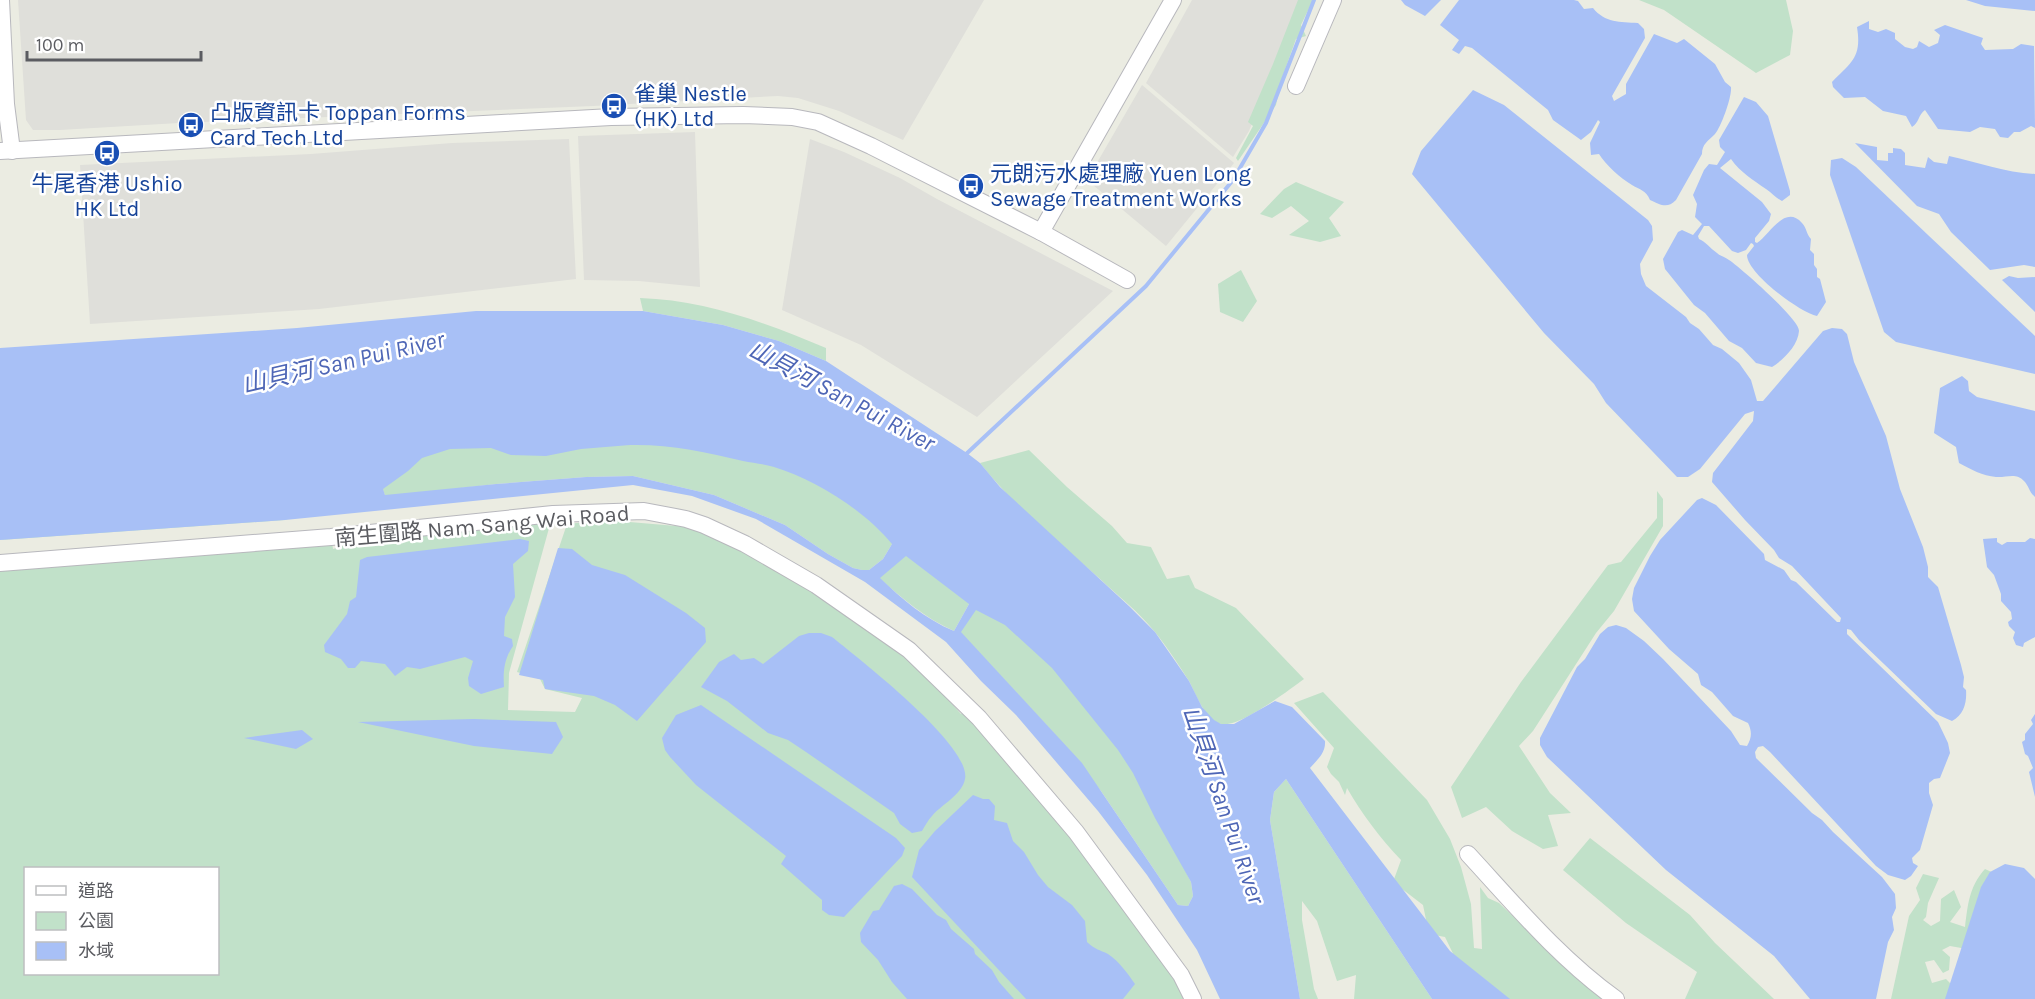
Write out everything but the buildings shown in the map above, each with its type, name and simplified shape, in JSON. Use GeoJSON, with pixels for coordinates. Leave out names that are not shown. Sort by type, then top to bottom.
{"type":"FeatureCollection","features":[{"type":"Feature","properties":{"kind":"street"},"geometry":{"type":"LineString","coordinates":[[1,0],[6,151],[611,117],[743,115],[792,117],[818,122],[871,146],[1041,232],[1127,280]]}},
{"type":"Feature","properties":{"kind":"street"},"geometry":{"type":"LineString","coordinates":[[1041,232],[1173,0]]}},
{"type":"Feature","properties":{"kind":"street"},"geometry":{"type":"LineString","coordinates":[[1296,86],[1333,0]]}},
{"type":"Feature","properties":{"kind":"street","name":"南生圍路 Nam Sang Wai Road"},"geometry":{"type":"LineString","coordinates":[[0,563],[331,537],[545,515],[609,511],[644,511],[704,525],[745,544],[816,585],[909,650],[979,718],[1076,832],[1181,975],[1193,999]]}},
{"type":"Feature","properties":{"kind":"street"},"geometry":{"type":"LineString","coordinates":[[1468,854],[1539,932],[1599,987],[1616,999]]}},
{"type":"Feature","properties":{"kind":"shaded area"},"geometry":{"type":"Polygon","coordinates":[[[18,0],[984,0],[903,140],[839,111],[798,98],[778,96],[33,130],[26,120],[18,0]]]}},
{"type":"Feature","properties":{"kind":"shaded area"},"geometry":{"type":"Polygon","coordinates":[[[1192,0],[1303,0],[1249,131],[1233,157],[1146,83],[1192,0]]]}},
{"type":"Feature","properties":{"kind":"shaded area"},"geometry":{"type":"Polygon","coordinates":[[[1142,85],[1234,163],[1166,246],[1087,180],[1142,85]]]}},
{"type":"Feature","properties":{"kind":"shaded area"},"geometry":{"type":"Polygon","coordinates":[[[695,132],[700,287],[639,281],[584,280],[578,136],[695,132]]]}},
{"type":"Feature","properties":{"kind":"shaded area"},"geometry":{"type":"Polygon","coordinates":[[[569,139],[576,279],[319,309],[90,324],[80,165],[311,154],[452,143],[569,139]]]}},
{"type":"Feature","properties":{"kind":"shaded area"},"geometry":{"type":"Polygon","coordinates":[[[810,139],[900,178],[1113,291],[977,417],[861,345],[782,310],[810,139]]]}},
{"type":"Feature","properties":{"kind":"green space"},"geometry":{"type":"Polygon","coordinates":[[[1298,0],[1313,0],[1301,25],[1306,36],[1296,39],[1281,81],[1276,105],[1238,161],[1236,158],[1253,126],[1248,122],[1298,0]]]}},
{"type":"Feature","properties":{"kind":"green space"},"geometry":{"type":"Polygon","coordinates":[[[1639,0],[1786,0],[1793,31],[1790,55],[1756,73],[1664,10],[1639,0]]]}},
{"type":"Feature","properties":{"kind":"green space"},"geometry":{"type":"Polygon","coordinates":[[[1296,182],[1344,202],[1329,218],[1341,236],[1320,242],[1289,235],[1309,221],[1291,206],[1272,218],[1260,214],[1284,189],[1296,182]]]}},
{"type":"Feature","properties":{"kind":"green space"},"geometry":{"type":"Polygon","coordinates":[[[1241,270],[1257,301],[1243,322],[1220,312],[1218,284],[1241,270]]]}},
{"type":"Feature","properties":{"kind":"green space"},"geometry":{"type":"Polygon","coordinates":[[[640,298],[688,303],[735,314],[826,348],[826,361],[779,341],[723,325],[643,311],[640,298]]]}},
{"type":"Feature","properties":{"kind":"green space"},"geometry":{"type":"Polygon","coordinates":[[[807,426],[1096,693],[1191,882],[1193,896],[1188,906],[1178,905],[1101,791],[1052,731],[960,632],[975,610],[969,604],[954,631],[924,614],[879,578],[890,567],[892,544],[883,559],[869,570],[853,568],[785,525],[714,495],[633,476],[496,484],[400,495],[385,495],[383,490],[285,520],[0,540],[187,460],[807,426]]]}},
{"type":"Feature","properties":{"kind":"green space"},"geometry":{"type":"Polygon","coordinates":[[[1029,450],[1112,526],[1127,543],[1151,547],[1167,579],[1189,575],[1195,588],[1236,608],[1304,679],[1263,708],[1239,721],[1229,724],[1215,722],[1202,706],[1177,662],[1149,625],[1022,509],[980,463],[1029,450]]]}},
{"type":"Feature","properties":{"kind":"green space"},"geometry":{"type":"Polygon","coordinates":[[[1657,491],[1663,499],[1663,526],[1614,611],[1596,633],[1533,731],[1519,746],[1550,793],[1571,813],[1548,815],[1558,846],[1543,849],[1512,831],[1486,807],[1462,818],[1451,787],[1521,682],[1608,565],[1621,562],[1657,518],[1657,491]]]}},
{"type":"Feature","properties":{"kind":"green space"},"geometry":{"type":"Polygon","coordinates":[[[606,520],[688,527],[745,544],[917,665],[961,714],[971,705],[1077,828],[1176,975],[1185,999],[0,999],[0,558],[331,537],[333,549],[364,539],[551,521],[509,673],[508,710],[575,712],[582,698],[545,689],[540,679],[517,672],[567,524],[606,520]]]}},
{"type":"Feature","properties":{"kind":"green space"},"geometry":{"type":"Polygon","coordinates":[[[1323,692],[1427,800],[1450,839],[1461,867],[1471,904],[1474,948],[1482,949],[1480,887],[1488,898],[1499,903],[1603,999],[1492,999],[1460,968],[1445,937],[1429,934],[1423,905],[1393,882],[1401,860],[1372,826],[1347,788],[1345,795],[1339,782],[1327,767],[1334,748],[1294,703],[1323,692]]]}},
{"type":"Feature","properties":{"kind":"green space"},"geometry":{"type":"Polygon","coordinates":[[[1286,779],[1432,999],[1354,999],[1356,975],[1337,981],[1317,921],[1302,901],[1302,920],[1314,989],[1318,999],[1300,999],[1270,820],[1274,792],[1286,779]]]}},
{"type":"Feature","properties":{"kind":"green space"},"geometry":{"type":"Polygon","coordinates":[[[1590,838],[1690,915],[1715,943],[1774,999],[1685,999],[1697,972],[1626,923],[1563,870],[1590,838]]]}},
{"type":"Feature","properties":{"kind":"green space"},"geometry":{"type":"Polygon","coordinates":[[[1985,869],[1998,875],[1967,949],[1950,946],[1942,950],[1950,957],[1949,970],[1943,973],[1934,960],[1925,962],[1932,983],[1946,979],[1955,988],[1951,999],[1891,999],[1909,916],[1920,900],[1916,888],[1923,874],[1939,878],[1923,920],[1931,926],[1940,921],[1941,899],[1954,890],[1961,907],[1950,922],[1965,927],[1972,889],[1985,869]]]}},
{"type":"Feature","properties":{"kind":"water"},"geometry":{"type":"Polygon","coordinates":[[[1401,0],[1441,0],[1425,16],[1405,5],[1401,0]]]}},
{"type":"Feature","properties":{"kind":"water"},"geometry":{"type":"Polygon","coordinates":[[[1459,0],[1574,0],[1578,1],[1584,9],[1593,8],[1608,19],[1638,23],[1644,29],[1645,38],[1612,96],[1614,101],[1626,94],[1626,84],[1654,34],[1677,43],[1684,39],[1715,64],[1725,82],[1731,87],[1728,104],[1715,134],[1704,145],[1702,154],[1676,200],[1667,205],[1661,205],[1650,200],[1645,192],[1627,182],[1599,154],[1591,155],[1590,143],[1600,122],[1598,120],[1591,132],[1581,140],[1553,120],[1548,110],[1472,48],[1465,46],[1459,54],[1452,50],[1459,40],[1440,25],[1459,0]]]}},
{"type":"Feature","properties":{"kind":"water"},"geometry":{"type":"Polygon","coordinates":[[[1966,0],[2035,0],[2035,11],[1985,6],[1966,0]]]}},
{"type":"Feature","properties":{"kind":"water"},"geometry":{"type":"Polygon","coordinates":[[[1869,21],[1869,29],[1878,32],[1886,29],[1895,33],[1895,39],[1905,47],[1913,49],[1917,47],[1919,41],[1929,47],[1938,43],[1940,35],[1934,30],[1945,25],[1983,38],[1981,44],[1985,50],[2013,49],[2021,44],[2034,46],[2035,128],[2031,126],[2020,132],[2014,132],[2008,138],[2000,137],[1995,129],[1980,127],[1970,132],[1938,129],[1925,110],[1912,127],[1906,116],[1883,111],[1865,97],[1844,98],[1833,87],[1832,82],[1850,64],[1856,53],[1857,27],[1869,21]]]}},
{"type":"Feature","properties":{"kind":"water"},"geometry":{"type":"Polygon","coordinates":[[[1473,90],[1504,105],[1648,220],[1652,226],[1653,240],[1640,264],[1646,286],[1686,317],[1713,345],[1722,349],[1739,363],[1751,380],[1757,401],[1763,401],[1823,331],[1832,328],[1842,329],[1847,334],[1854,362],[1886,436],[1900,489],[1923,547],[1928,577],[1938,587],[1964,677],[1963,687],[1966,690],[1964,708],[1956,718],[1952,721],[1936,714],[1851,630],[1847,629],[1847,634],[1938,722],[1948,743],[1950,753],[1940,778],[1929,783],[1933,805],[1920,850],[1912,858],[1913,863],[1918,866],[1911,876],[1905,880],[1888,875],[1876,866],[1770,752],[1763,746],[1758,747],[1755,752],[1756,758],[1882,877],[1895,894],[1896,908],[1892,917],[1894,930],[1888,942],[1876,999],[1810,999],[1774,956],[1666,870],[1547,757],[1540,745],[1540,738],[1577,667],[1585,659],[1600,634],[1608,627],[1616,625],[1626,628],[1644,641],[1731,731],[1740,745],[1747,746],[1751,734],[1748,723],[1733,716],[1712,692],[1701,685],[1698,674],[1669,649],[1634,611],[1632,599],[1634,588],[1650,556],[1660,540],[1697,500],[1702,498],[1716,505],[1764,554],[1765,560],[1784,570],[1791,580],[1796,582],[1837,622],[1840,622],[1841,618],[1792,566],[1779,558],[1712,482],[1713,473],[1753,421],[1754,411],[1745,414],[1700,469],[1688,477],[1677,477],[1606,403],[1594,384],[1544,333],[1412,174],[1421,151],[1473,90]]]}},
{"type":"Feature","properties":{"kind":"water"},"geometry":{"type":"Polygon","coordinates":[[[1744,97],[1756,102],[1768,116],[1790,195],[1780,200],[1743,172],[1731,159],[1720,168],[1762,202],[1771,214],[1769,221],[1755,238],[1755,242],[1757,243],[1784,219],[1796,218],[1804,225],[1811,239],[1810,250],[1814,254],[1817,277],[1820,279],[1826,302],[1817,316],[1798,307],[1775,291],[1755,272],[1747,255],[1754,246],[1753,244],[1751,243],[1746,250],[1738,253],[1732,251],[1709,226],[1704,226],[1698,236],[1699,239],[1757,283],[1797,325],[1799,331],[1796,342],[1772,367],[1756,363],[1742,348],[1729,341],[1705,313],[1694,305],[1665,269],[1663,259],[1678,232],[1682,230],[1693,235],[1702,224],[1695,217],[1697,204],[1693,195],[1704,170],[1709,164],[1717,165],[1725,152],[1720,147],[1719,140],[1744,97]]]}},
{"type":"Feature","properties":{"kind":"water"},"geometry":{"type":"Polygon","coordinates":[[[1855,143],[1877,147],[1877,160],[1888,161],[1888,153],[1893,153],[1893,148],[1901,149],[1905,153],[1905,165],[1925,168],[1928,157],[1934,162],[1947,164],[1949,156],[2035,174],[2035,267],[2024,265],[1990,270],[1951,232],[1939,214],[1917,206],[1855,143]]]}},
{"type":"Feature","properties":{"kind":"water"},"geometry":{"type":"Polygon","coordinates":[[[1842,158],[1856,167],[2035,336],[2035,374],[1896,342],[1884,332],[1830,175],[1831,160],[1842,158]]]}},
{"type":"Feature","properties":{"kind":"water"},"geometry":{"type":"Polygon","coordinates":[[[2009,276],[2035,277],[2035,312],[2002,280],[2009,276]]]}},
{"type":"Feature","properties":{"kind":"water","name":"山貝河 San Pui River"},"geometry":{"type":"Polygon","coordinates":[[[476,311],[643,311],[723,325],[779,341],[826,361],[980,463],[1000,487],[1155,632],[1189,681],[1202,707],[1214,720],[1221,724],[1234,724],[1275,701],[1292,707],[1325,741],[1323,753],[1310,768],[1450,951],[1510,999],[1432,999],[1286,779],[1274,792],[1270,820],[1300,999],[1220,999],[1197,950],[1147,875],[1098,811],[1016,715],[946,642],[865,582],[756,519],[692,496],[633,485],[285,520],[0,540],[0,348],[297,328],[476,311]],[[630,445],[581,449],[546,456],[511,455],[491,448],[450,449],[422,458],[383,489],[385,495],[586,477],[633,476],[714,495],[785,525],[853,568],[869,570],[883,559],[892,544],[868,519],[853,508],[822,488],[790,473],[766,465],[687,449],[630,445]],[[906,556],[880,578],[914,608],[954,631],[969,604],[906,556]],[[976,610],[961,632],[1082,763],[1178,905],[1188,906],[1193,896],[1191,882],[1133,773],[1118,750],[1052,668],[1005,625],[976,610]]]}},
{"type":"Feature","properties":{"kind":"water"},"geometry":{"type":"Polygon","coordinates":[[[1962,376],[1968,381],[1969,391],[1977,397],[2035,411],[2035,497],[2021,478],[1986,475],[1959,463],[1956,447],[1934,433],[1940,388],[1962,376]]]}},
{"type":"Feature","properties":{"kind":"water"},"geometry":{"type":"Polygon","coordinates":[[[1997,538],[1997,542],[2002,545],[2007,542],[2025,542],[2030,538],[2035,539],[2035,637],[2024,643],[2023,647],[2016,645],[2013,638],[2015,632],[2008,622],[2012,619],[2011,612],[2001,601],[2001,594],[1994,575],[1987,567],[1983,539],[1997,538]]]}},
{"type":"Feature","properties":{"kind":"water"},"geometry":{"type":"Polygon","coordinates":[[[520,539],[529,541],[528,551],[513,564],[515,597],[505,617],[504,636],[512,639],[513,646],[505,666],[504,687],[481,694],[469,686],[468,678],[473,661],[465,657],[420,669],[407,667],[395,676],[385,664],[361,661],[355,668],[348,668],[341,659],[325,652],[324,645],[347,614],[350,601],[356,597],[360,560],[367,557],[520,539]]]}},
{"type":"Feature","properties":{"kind":"water"},"geometry":{"type":"Polygon","coordinates":[[[558,548],[572,549],[592,565],[625,575],[686,613],[705,628],[706,642],[637,721],[615,705],[594,696],[545,689],[543,680],[519,675],[558,548]]]}},
{"type":"Feature","properties":{"kind":"water"},"geometry":{"type":"Polygon","coordinates":[[[821,633],[832,637],[887,682],[933,725],[951,746],[962,764],[965,779],[963,785],[956,795],[936,812],[922,831],[912,833],[900,824],[894,813],[806,752],[788,740],[768,733],[727,701],[701,687],[719,662],[734,654],[741,660],[754,658],[763,664],[799,636],[821,633]]]}},
{"type":"Feature","properties":{"kind":"water"},"geometry":{"type":"Polygon","coordinates":[[[701,705],[896,838],[905,848],[902,856],[844,917],[829,915],[822,910],[822,900],[781,864],[786,856],[696,785],[665,750],[662,738],[676,715],[701,705]]]}},
{"type":"Feature","properties":{"kind":"water"},"geometry":{"type":"Polygon","coordinates":[[[2035,714],[2035,797],[2029,772],[2033,768],[2025,754],[2022,742],[2033,724],[2031,720],[2035,714]]]}},
{"type":"Feature","properties":{"kind":"water"},"geometry":{"type":"Polygon","coordinates":[[[474,719],[556,722],[563,737],[552,754],[474,746],[358,722],[474,719]]]}},
{"type":"Feature","properties":{"kind":"water"},"geometry":{"type":"Polygon","coordinates":[[[302,730],[313,739],[296,749],[244,738],[302,730]]]}},
{"type":"Feature","properties":{"kind":"water"},"geometry":{"type":"Polygon","coordinates":[[[973,795],[989,799],[995,806],[994,820],[1007,823],[1013,841],[1024,852],[1038,875],[1048,887],[1072,905],[1085,921],[1087,942],[1120,964],[1135,984],[1123,999],[1026,999],[912,877],[919,850],[935,831],[973,795]]]}},
{"type":"Feature","properties":{"kind":"water"},"geometry":{"type":"Polygon","coordinates":[[[2005,864],[2024,868],[2035,879],[2035,999],[1945,999],[1981,887],[1990,872],[2005,864]]]}},
{"type":"Feature","properties":{"kind":"water"},"geometry":{"type":"Polygon","coordinates":[[[902,884],[912,889],[937,915],[946,920],[951,929],[974,949],[975,954],[992,970],[1014,999],[907,999],[892,982],[878,960],[861,942],[860,933],[873,911],[879,910],[894,886],[902,884]]]}},
{"type":"Feature","properties":{"kind":"waterway"},"geometry":{"type":"LineString","coordinates":[[964,456],[1146,286],[1233,180],[1266,123],[1314,0]]}},
{"type":"Feature","properties":{"kind":"place","name":"雀巢 Nestle (HK) Ltd"},"geometry":{"type":"Point","coordinates":[614,106]}},
{"type":"Feature","properties":{"kind":"place","name":"凸版資訊卡 Toppan Forms Card Tech Ltd"},"geometry":{"type":"Point","coordinates":[191,125]}},
{"type":"Feature","properties":{"kind":"place","name":"牛尾香港 Ushio HK Ltd"},"geometry":{"type":"Point","coordinates":[107,153]}},
{"type":"Feature","properties":{"kind":"place","name":"元朗污水處理廠 Yuen Long Sewage Treatment Works"},"geometry":{"type":"Point","coordinates":[971,186]}}]}
